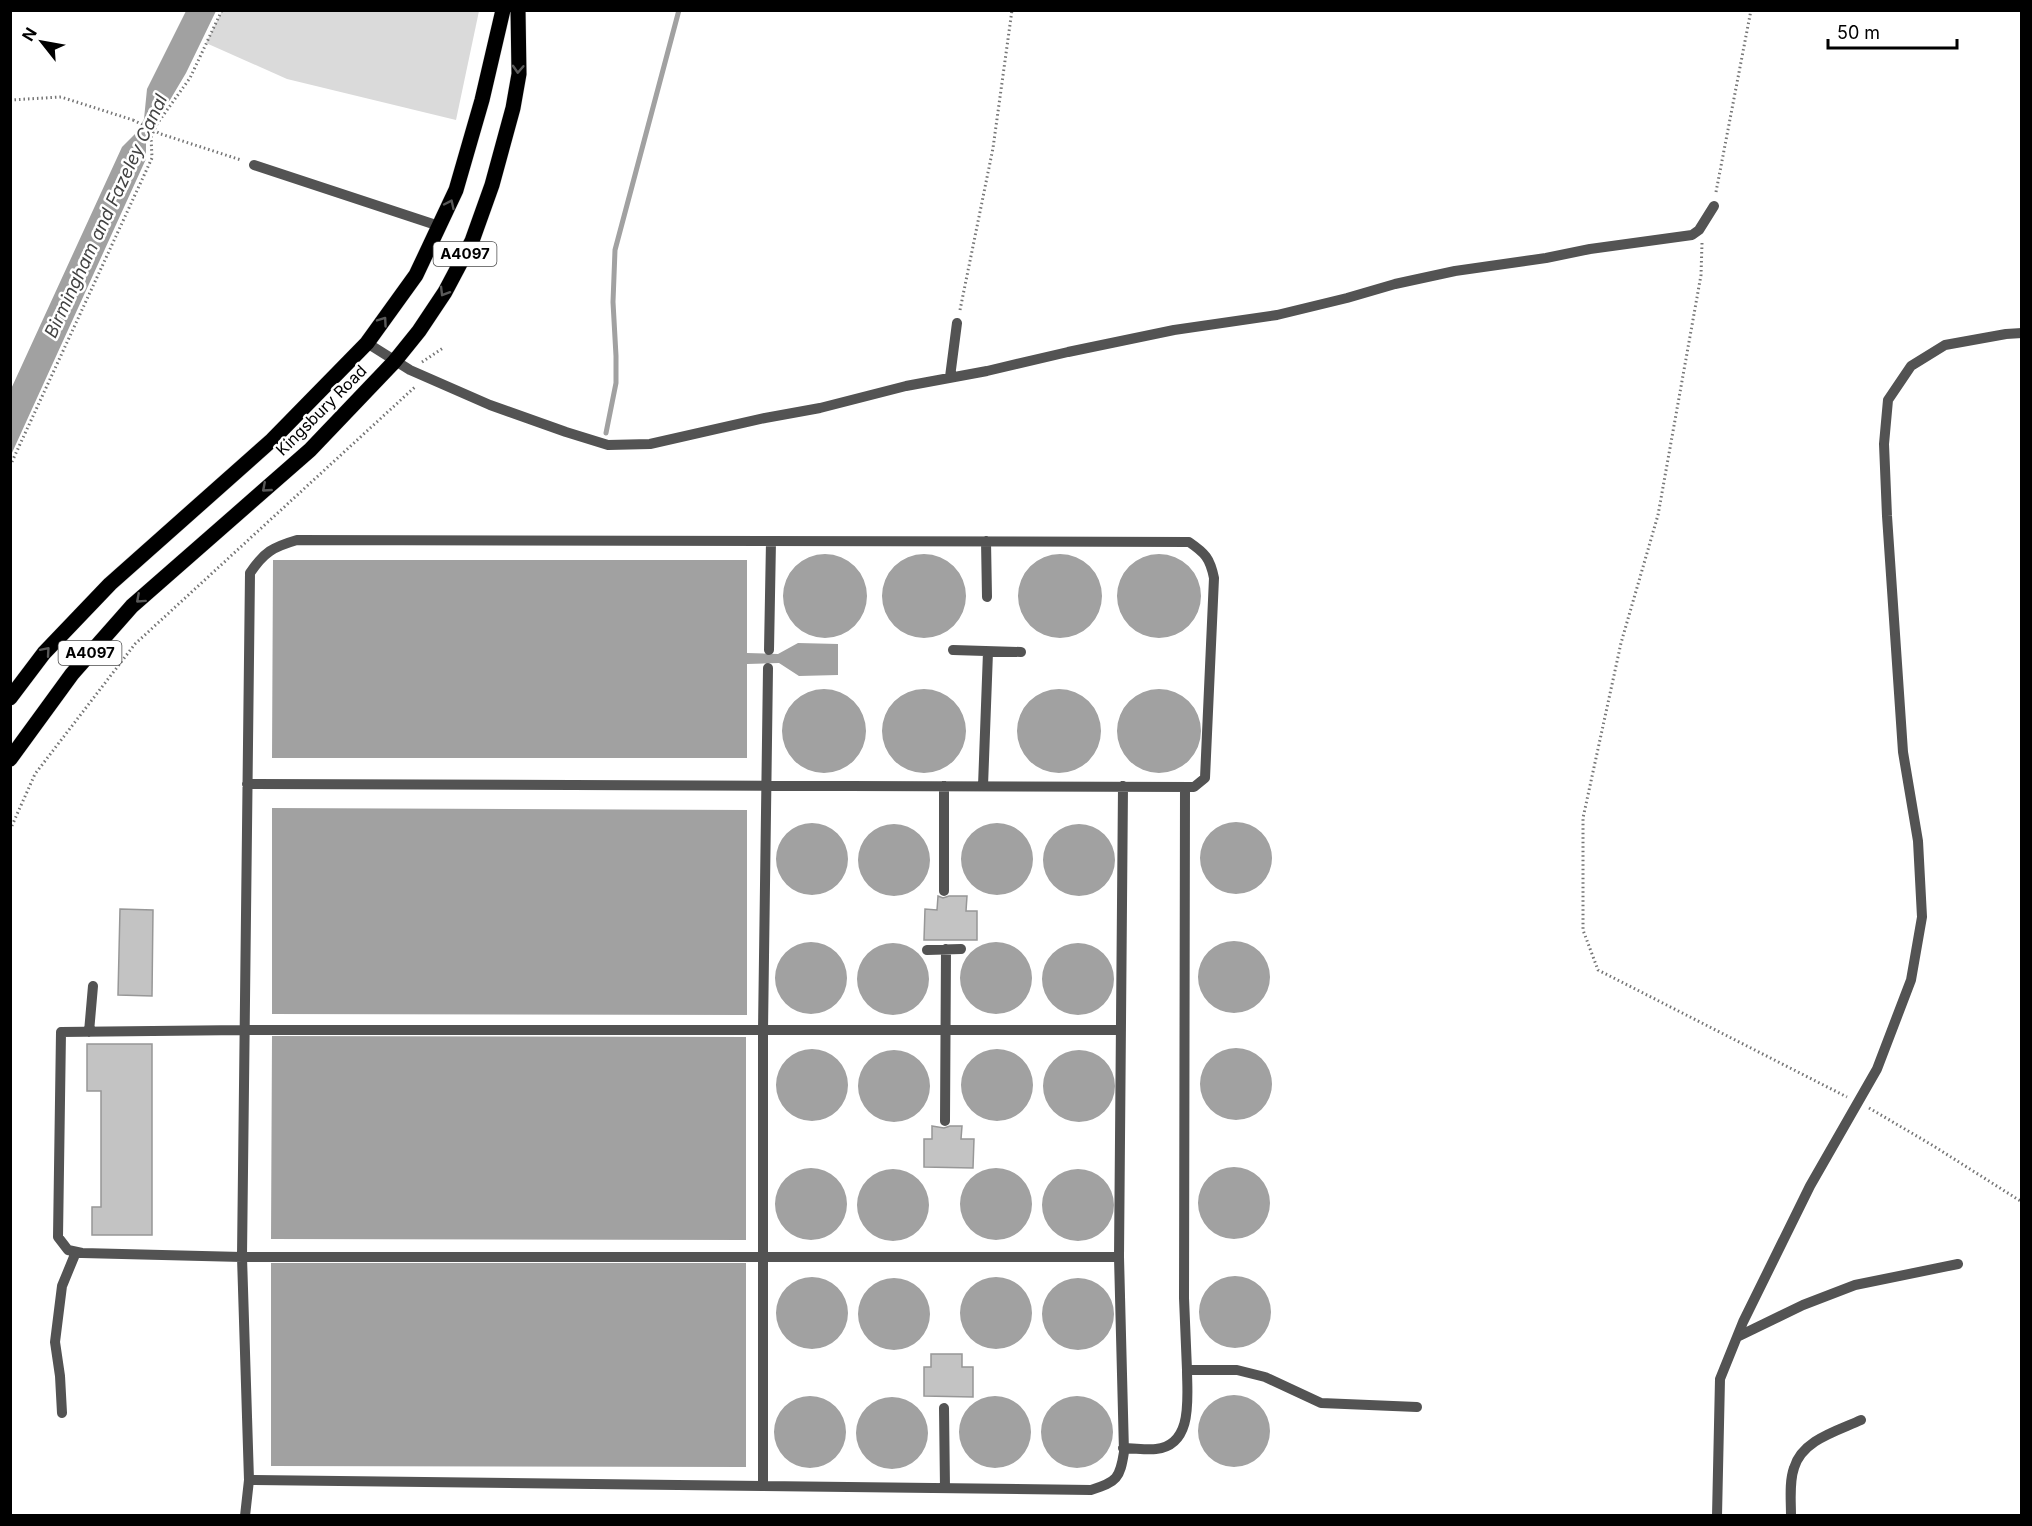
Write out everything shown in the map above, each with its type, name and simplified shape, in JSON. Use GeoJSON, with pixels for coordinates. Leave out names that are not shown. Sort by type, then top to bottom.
{"type":"FeatureCollection","features":[{"type":"Feature","properties":{"kind":"main road","name":"Kingsbury Road"},"geometry":{"type":"LineString","coordinates":[[10,698],[44,653],[110,584],[272,440],[368,343],[416,275],[456,190],[482,100],[503,10]]}},
{"type":"Feature","properties":{"kind":"main road","name":"Kingsbury Road"},"geometry":{"type":"LineString","coordinates":[[11,756],[72,674],[132,606],[310,450],[394,362],[419,331],[445,292],[472,241],[492,185],[513,108],[519,74],[518,10]]}},
{"type":"Feature","properties":{"kind":"lane"},"geometry":{"type":"LineString","coordinates":[[254,165],[439,226]]}},
{"type":"Feature","properties":{"kind":"lane"},"geometry":{"type":"LineString","coordinates":[[368,343],[394,362],[463,395],[608,445],[632,446],[820,408],[906,386],[1174,330],[1277,315],[1455,271],[1692,235],[1699,230],[1714,206]]}},
{"type":"Feature","properties":{"kind":"lane"},"geometry":{"type":"LineString","coordinates":[[950,377],[957,323]]}},
{"type":"Feature","properties":{"kind":"lane"},"geometry":{"type":"LineString","coordinates":[[1717,1515],[1720,1378],[1737,1337],[1810,1186],[1877,1069],[1911,980],[1922,917],[1918,841],[1903,752],[1887,528],[1884,444],[1888,400],[1911,366],[1945,345],[2022,333]]}},
{"type":"Feature","properties":{"kind":"lane"},"geometry":{"type":"LineString","coordinates":[[244,1515],[249,1480],[242,1257],[250,573],[259,559],[276,546],[297,540],[986,541],[1190,542],[1203,552],[1211,563],[1214,578],[1205,778],[1194,787],[248,784]]}},
{"type":"Feature","properties":{"kind":"lane"},"geometry":{"type":"LineString","coordinates":[[769,650],[771,541]]}},
{"type":"Feature","properties":{"kind":"lane"},"geometry":{"type":"LineString","coordinates":[[986,541],[987,597]]}},
{"type":"Feature","properties":{"kind":"lane"},"geometry":{"type":"LineString","coordinates":[[953,650],[1021,652]]}},
{"type":"Feature","properties":{"kind":"lane"},"geometry":{"type":"LineString","coordinates":[[983,786],[988,652]]}},
{"type":"Feature","properties":{"kind":"lane"},"geometry":{"type":"LineString","coordinates":[[763,1486],[763,1030],[768,668]]}},
{"type":"Feature","properties":{"kind":"lane"},"geometry":{"type":"LineString","coordinates":[[944,786],[944,891]]}},
{"type":"Feature","properties":{"kind":"lane"},"geometry":{"type":"LineString","coordinates":[[249,1480],[1091,1490],[1109,1485],[1121,1472],[1124,1448],[1119,1257],[1123,786]]}},
{"type":"Feature","properties":{"kind":"lane"},"geometry":{"type":"LineString","coordinates":[[1124,1448],[1157,1449],[1169,1444],[1178,1437],[1185,1424],[1187,1413],[1184,1298],[1185,787]]}},
{"type":"Feature","properties":{"kind":"lane"},"geometry":{"type":"LineString","coordinates":[[945,1121],[946,949]]}},
{"type":"Feature","properties":{"kind":"lane"},"geometry":{"type":"LineString","coordinates":[[927,950],[961,949]]}},
{"type":"Feature","properties":{"kind":"lane"},"geometry":{"type":"LineString","coordinates":[[89,1032],[93,986]]}},
{"type":"Feature","properties":{"kind":"lane"},"geometry":{"type":"LineString","coordinates":[[1119,1257],[242,1257],[76,1252],[68,1250],[58,1237],[61,1032],[1121,1030]]}},
{"type":"Feature","properties":{"kind":"lane"},"geometry":{"type":"LineString","coordinates":[[62,1413],[55,1342],[62,1286],[76,1252]]}},
{"type":"Feature","properties":{"kind":"lane"},"geometry":{"type":"LineString","coordinates":[[1737,1337],[1803,1305],[1855,1285],[1958,1264]]}},
{"type":"Feature","properties":{"kind":"lane"},"geometry":{"type":"LineString","coordinates":[[1187,1370],[1237,1370],[1265,1377],[1321,1403],[1417,1407]]}},
{"type":"Feature","properties":{"kind":"lane"},"geometry":{"type":"LineString","coordinates":[[944,1408],[945,1488]]}},
{"type":"Feature","properties":{"kind":"lane"},"geometry":{"type":"LineString","coordinates":[[1791,1515],[1793,1468],[1802,1451],[1820,1439],[1861,1420]]}},
{"type":"Feature","properties":{"kind":"path"},"geometry":{"type":"LineString","coordinates":[[10,466],[152,158],[151,137],[157,124],[190,78],[222,10]]}},
{"type":"Feature","properties":{"kind":"path"},"geometry":{"type":"LineString","coordinates":[[957,323],[993,148],[1012,10]]}},
{"type":"Feature","properties":{"kind":"path"},"geometry":{"type":"LineString","coordinates":[[1714,206],[1751,10]]}},
{"type":"Feature","properties":{"kind":"path"},"geometry":{"type":"LineString","coordinates":[[10,99],[62,97],[133,120],[161,134],[254,165]]}},
{"type":"Feature","properties":{"kind":"path"},"geometry":{"type":"LineString","coordinates":[[1703,223],[1701,275],[1658,515],[1621,643],[1583,818],[1584,930],[1598,970],[1859,1102],[1932,1144],[2022,1202]]}},
{"type":"Feature","properties":{"kind":"path"},"geometry":{"type":"LineString","coordinates":[[410,370],[443,348]]}},
{"type":"Feature","properties":{"kind":"path"},"geometry":{"type":"LineString","coordinates":[[10,830],[35,774],[135,644],[426,378]]}},
{"type":"Feature","properties":{"kind":"shaded area"},"geometry":{"type":"Polygon","coordinates":[[[222,11],[479,11],[456,120],[287,79],[206,43],[222,11]]]}},
{"type":"Feature","properties":{"kind":"water","name":"Birmingham and Fazeley Canal"},"geometry":{"type":"Polygon","coordinates":[[[186,11],[216,11],[186,73],[170,100],[153,119],[146,138],[146,159],[11,455],[11,389],[122,147],[138,131],[144,119],[147,89],[186,11]]]}},
{"type":"Feature","properties":{"kind":"water"},"geometry":{"type":"Polygon","coordinates":[[[825,554],[848,561],[860,573],[867,596],[860,619],[848,631],[825,638],[802,631],[790,619],[783,596],[790,573],[802,561],[825,554]]]}},
{"type":"Feature","properties":{"kind":"water"},"geometry":{"type":"Polygon","coordinates":[[[924,554],[947,561],[959,573],[966,596],[959,619],[947,631],[924,638],[901,631],[889,619],[882,596],[889,573],[901,561],[924,554]]]}},
{"type":"Feature","properties":{"kind":"water"},"geometry":{"type":"Polygon","coordinates":[[[1060,554],[1083,561],[1095,573],[1102,596],[1095,619],[1083,631],[1060,638],[1037,631],[1025,619],[1018,596],[1025,573],[1037,561],[1060,554]]]}},
{"type":"Feature","properties":{"kind":"water"},"geometry":{"type":"Polygon","coordinates":[[[1159,554],[1182,561],[1194,573],[1201,596],[1194,619],[1182,631],[1159,638],[1136,631],[1124,619],[1117,596],[1124,573],[1136,561],[1159,554]]]}},
{"type":"Feature","properties":{"kind":"water"},"geometry":{"type":"Polygon","coordinates":[[[273,560],[747,560],[747,653],[778,654],[798,643],[838,644],[838,675],[799,676],[779,663],[747,664],[747,758],[272,758],[273,560]]]}},
{"type":"Feature","properties":{"kind":"water"},"geometry":{"type":"Polygon","coordinates":[[[824,689],[847,696],[859,708],[866,731],[859,754],[847,766],[824,773],[801,766],[789,754],[782,731],[789,708],[801,696],[824,689]]]}},
{"type":"Feature","properties":{"kind":"water"},"geometry":{"type":"Polygon","coordinates":[[[924,689],[947,696],[959,708],[966,731],[959,754],[947,766],[924,773],[901,766],[889,754],[882,731],[889,708],[901,696],[924,689]]]}},
{"type":"Feature","properties":{"kind":"water"},"geometry":{"type":"Polygon","coordinates":[[[1059,689],[1082,696],[1094,708],[1101,731],[1094,754],[1082,766],[1059,773],[1036,766],[1024,754],[1017,731],[1024,708],[1036,696],[1059,689]]]}},
{"type":"Feature","properties":{"kind":"water"},"geometry":{"type":"Polygon","coordinates":[[[1159,689],[1182,696],[1194,708],[1201,731],[1194,754],[1182,766],[1159,773],[1136,766],[1124,754],[1117,731],[1124,708],[1136,696],[1159,689]]]}},
{"type":"Feature","properties":{"kind":"water"},"geometry":{"type":"Polygon","coordinates":[[[272,808],[747,810],[747,1015],[272,1014],[272,808]]]}},
{"type":"Feature","properties":{"kind":"water"},"geometry":{"type":"Polygon","coordinates":[[[1236,822],[1256,828],[1266,838],[1272,858],[1266,878],[1256,888],[1236,894],[1216,888],[1206,878],[1200,858],[1206,838],[1216,828],[1236,822]]]}},
{"type":"Feature","properties":{"kind":"water"},"geometry":{"type":"Polygon","coordinates":[[[812,823],[832,829],[842,839],[848,859],[842,879],[832,889],[812,895],[792,889],[782,879],[776,859],[782,839],[792,829],[812,823]]]}},
{"type":"Feature","properties":{"kind":"water"},"geometry":{"type":"Polygon","coordinates":[[[997,823],[1017,829],[1027,839],[1033,859],[1027,879],[1017,889],[997,895],[977,889],[967,879],[961,859],[967,839],[977,829],[997,823]]]}},
{"type":"Feature","properties":{"kind":"water"},"geometry":{"type":"Polygon","coordinates":[[[894,824],[914,830],[924,840],[930,860],[924,880],[914,890],[894,896],[874,890],[864,880],[858,860],[864,840],[874,830],[894,824]]]}},
{"type":"Feature","properties":{"kind":"water"},"geometry":{"type":"Polygon","coordinates":[[[1079,824],[1099,830],[1109,840],[1115,860],[1109,880],[1099,890],[1079,896],[1059,890],[1049,880],[1043,860],[1049,840],[1059,830],[1079,824]]]}},
{"type":"Feature","properties":{"kind":"water"},"geometry":{"type":"Polygon","coordinates":[[[1234,941],[1254,947],[1264,957],[1270,977],[1264,997],[1254,1007],[1234,1013],[1214,1007],[1204,997],[1198,977],[1204,957],[1214,947],[1234,941]]]}},
{"type":"Feature","properties":{"kind":"water"},"geometry":{"type":"Polygon","coordinates":[[[811,942],[831,948],[841,958],[847,978],[841,998],[831,1008],[811,1014],[791,1008],[781,998],[775,978],[781,958],[791,948],[811,942]]]}},
{"type":"Feature","properties":{"kind":"water"},"geometry":{"type":"Polygon","coordinates":[[[996,942],[1016,948],[1026,958],[1032,978],[1026,998],[1016,1008],[996,1014],[976,1008],[966,998],[960,978],[966,958],[976,948],[996,942]]]}},
{"type":"Feature","properties":{"kind":"water"},"geometry":{"type":"Polygon","coordinates":[[[893,943],[913,949],[923,959],[929,979],[923,999],[913,1009],[893,1015],[873,1009],[863,999],[857,979],[863,959],[873,949],[893,943]]]}},
{"type":"Feature","properties":{"kind":"water"},"geometry":{"type":"Polygon","coordinates":[[[1078,943],[1098,949],[1108,959],[1114,979],[1108,999],[1098,1009],[1078,1015],[1058,1009],[1048,999],[1042,979],[1048,959],[1058,949],[1078,943]]]}},
{"type":"Feature","properties":{"kind":"water"},"geometry":{"type":"Polygon","coordinates":[[[272,1036],[746,1037],[746,1240],[271,1239],[272,1036]]]}},
{"type":"Feature","properties":{"kind":"water"},"geometry":{"type":"Polygon","coordinates":[[[1236,1048],[1256,1054],[1266,1064],[1272,1084],[1266,1104],[1256,1114],[1236,1120],[1216,1114],[1206,1104],[1200,1084],[1206,1064],[1216,1054],[1236,1048]]]}},
{"type":"Feature","properties":{"kind":"water"},"geometry":{"type":"Polygon","coordinates":[[[812,1049],[832,1055],[842,1065],[848,1085],[842,1105],[832,1115],[812,1121],[792,1115],[782,1105],[776,1085],[782,1065],[792,1055],[812,1049]]]}},
{"type":"Feature","properties":{"kind":"water"},"geometry":{"type":"Polygon","coordinates":[[[997,1049],[1017,1055],[1027,1065],[1033,1085],[1027,1105],[1017,1115],[997,1121],[977,1115],[967,1105],[961,1085],[967,1065],[977,1055],[997,1049]]]}},
{"type":"Feature","properties":{"kind":"water"},"geometry":{"type":"Polygon","coordinates":[[[894,1050],[914,1056],[924,1066],[930,1086],[924,1106],[914,1116],[894,1122],[874,1116],[864,1106],[858,1086],[864,1066],[874,1056],[894,1050]]]}},
{"type":"Feature","properties":{"kind":"water"},"geometry":{"type":"Polygon","coordinates":[[[1079,1050],[1099,1056],[1109,1066],[1115,1086],[1109,1106],[1099,1116],[1079,1122],[1059,1116],[1049,1106],[1043,1086],[1049,1066],[1059,1056],[1079,1050]]]}},
{"type":"Feature","properties":{"kind":"water"},"geometry":{"type":"Polygon","coordinates":[[[1234,1167],[1254,1173],[1264,1183],[1270,1203],[1264,1223],[1254,1233],[1234,1239],[1214,1233],[1204,1223],[1198,1203],[1204,1183],[1214,1173],[1234,1167]]]}},
{"type":"Feature","properties":{"kind":"water"},"geometry":{"type":"Polygon","coordinates":[[[811,1168],[831,1174],[841,1184],[847,1204],[841,1224],[831,1234],[811,1240],[791,1234],[781,1224],[775,1204],[781,1184],[791,1174],[811,1168]]]}},
{"type":"Feature","properties":{"kind":"water"},"geometry":{"type":"Polygon","coordinates":[[[996,1168],[1016,1174],[1026,1184],[1032,1204],[1026,1224],[1016,1234],[996,1240],[976,1234],[966,1224],[960,1204],[966,1184],[976,1174],[996,1168]]]}},
{"type":"Feature","properties":{"kind":"water"},"geometry":{"type":"Polygon","coordinates":[[[893,1169],[913,1175],[923,1185],[929,1205],[923,1225],[913,1235],[893,1241],[873,1235],[863,1225],[857,1205],[863,1185],[873,1175],[893,1169]]]}},
{"type":"Feature","properties":{"kind":"water"},"geometry":{"type":"Polygon","coordinates":[[[1078,1169],[1098,1175],[1108,1185],[1114,1205],[1108,1225],[1098,1235],[1078,1241],[1058,1235],[1048,1225],[1042,1205],[1048,1185],[1058,1175],[1078,1169]]]}},
{"type":"Feature","properties":{"kind":"water"},"geometry":{"type":"Polygon","coordinates":[[[271,1263],[746,1263],[746,1467],[271,1466],[271,1263]]]}},
{"type":"Feature","properties":{"kind":"water"},"geometry":{"type":"Polygon","coordinates":[[[1235,1276],[1255,1282],[1265,1292],[1271,1312],[1265,1332],[1255,1342],[1235,1348],[1215,1342],[1205,1332],[1199,1312],[1205,1292],[1215,1282],[1235,1276]]]}},
{"type":"Feature","properties":{"kind":"water"},"geometry":{"type":"Polygon","coordinates":[[[812,1277],[832,1283],[842,1293],[848,1313],[842,1333],[832,1343],[812,1349],[792,1343],[782,1333],[776,1313],[782,1293],[792,1283],[812,1277]]]}},
{"type":"Feature","properties":{"kind":"water"},"geometry":{"type":"Polygon","coordinates":[[[996,1277],[1016,1283],[1026,1293],[1032,1313],[1026,1333],[1016,1343],[996,1349],[976,1343],[966,1333],[960,1313],[966,1293],[976,1283],[996,1277]]]}},
{"type":"Feature","properties":{"kind":"water"},"geometry":{"type":"Polygon","coordinates":[[[894,1278],[914,1284],[924,1294],[930,1314],[924,1334],[914,1344],[894,1350],[874,1344],[864,1334],[858,1314],[864,1294],[874,1284],[894,1278]]]}},
{"type":"Feature","properties":{"kind":"water"},"geometry":{"type":"Polygon","coordinates":[[[1078,1278],[1098,1284],[1108,1294],[1114,1314],[1108,1334],[1098,1344],[1078,1350],[1058,1344],[1048,1334],[1042,1314],[1048,1294],[1058,1284],[1078,1278]]]}},
{"type":"Feature","properties":{"kind":"water"},"geometry":{"type":"Polygon","coordinates":[[[1234,1395],[1254,1401],[1264,1411],[1270,1431],[1264,1451],[1254,1461],[1234,1467],[1214,1461],[1204,1451],[1198,1431],[1204,1411],[1214,1401],[1234,1395]]]}},
{"type":"Feature","properties":{"kind":"water"},"geometry":{"type":"Polygon","coordinates":[[[810,1396],[830,1402],[840,1412],[846,1432],[840,1452],[830,1462],[810,1468],[790,1462],[780,1452],[774,1432],[780,1412],[790,1402],[810,1396]]]}},
{"type":"Feature","properties":{"kind":"water"},"geometry":{"type":"Polygon","coordinates":[[[995,1396],[1015,1402],[1025,1412],[1031,1432],[1025,1452],[1015,1462],[995,1468],[975,1462],[965,1452],[959,1432],[965,1412],[975,1402],[995,1396]]]}},
{"type":"Feature","properties":{"kind":"water"},"geometry":{"type":"Polygon","coordinates":[[[1077,1396],[1097,1402],[1107,1412],[1113,1432],[1107,1452],[1097,1462],[1077,1468],[1057,1462],[1047,1452],[1041,1432],[1047,1412],[1057,1402],[1077,1396]]]}},
{"type":"Feature","properties":{"kind":"water"},"geometry":{"type":"Polygon","coordinates":[[[892,1397],[912,1403],[922,1413],[928,1433],[922,1453],[912,1463],[892,1469],[872,1463],[862,1453],[856,1433],[862,1413],[872,1403],[892,1397]]]}},
{"type":"Feature","properties":{"kind":"building"},"geometry":{"type":"Polygon","coordinates":[[[938,896],[943,898],[967,896],[966,911],[977,911],[977,940],[924,940],[925,909],[937,910],[938,896]]]}},
{"type":"Feature","properties":{"kind":"building"},"geometry":{"type":"Polygon","coordinates":[[[120,909],[153,910],[152,996],[118,995],[120,909]]]}},
{"type":"Feature","properties":{"kind":"building"},"geometry":{"type":"Polygon","coordinates":[[[87,1044],[152,1044],[152,1235],[92,1235],[92,1207],[101,1207],[101,1091],[87,1091],[87,1044]]]}},
{"type":"Feature","properties":{"kind":"building"},"geometry":{"type":"Polygon","coordinates":[[[932,1126],[944,1128],[962,1126],[961,1139],[974,1139],[973,1168],[924,1167],[924,1139],[932,1139],[932,1126]]]}},
{"type":"Feature","properties":{"kind":"building"},"geometry":{"type":"Polygon","coordinates":[[[931,1354],[962,1354],[962,1367],[973,1367],[973,1397],[924,1396],[924,1367],[931,1367],[931,1354]]]}},
{"type":"Feature","properties":{"kind":"waterway"},"geometry":{"type":"LineString","coordinates":[[606,433],[616,383],[613,302],[615,250],[679,10]]}}]}
